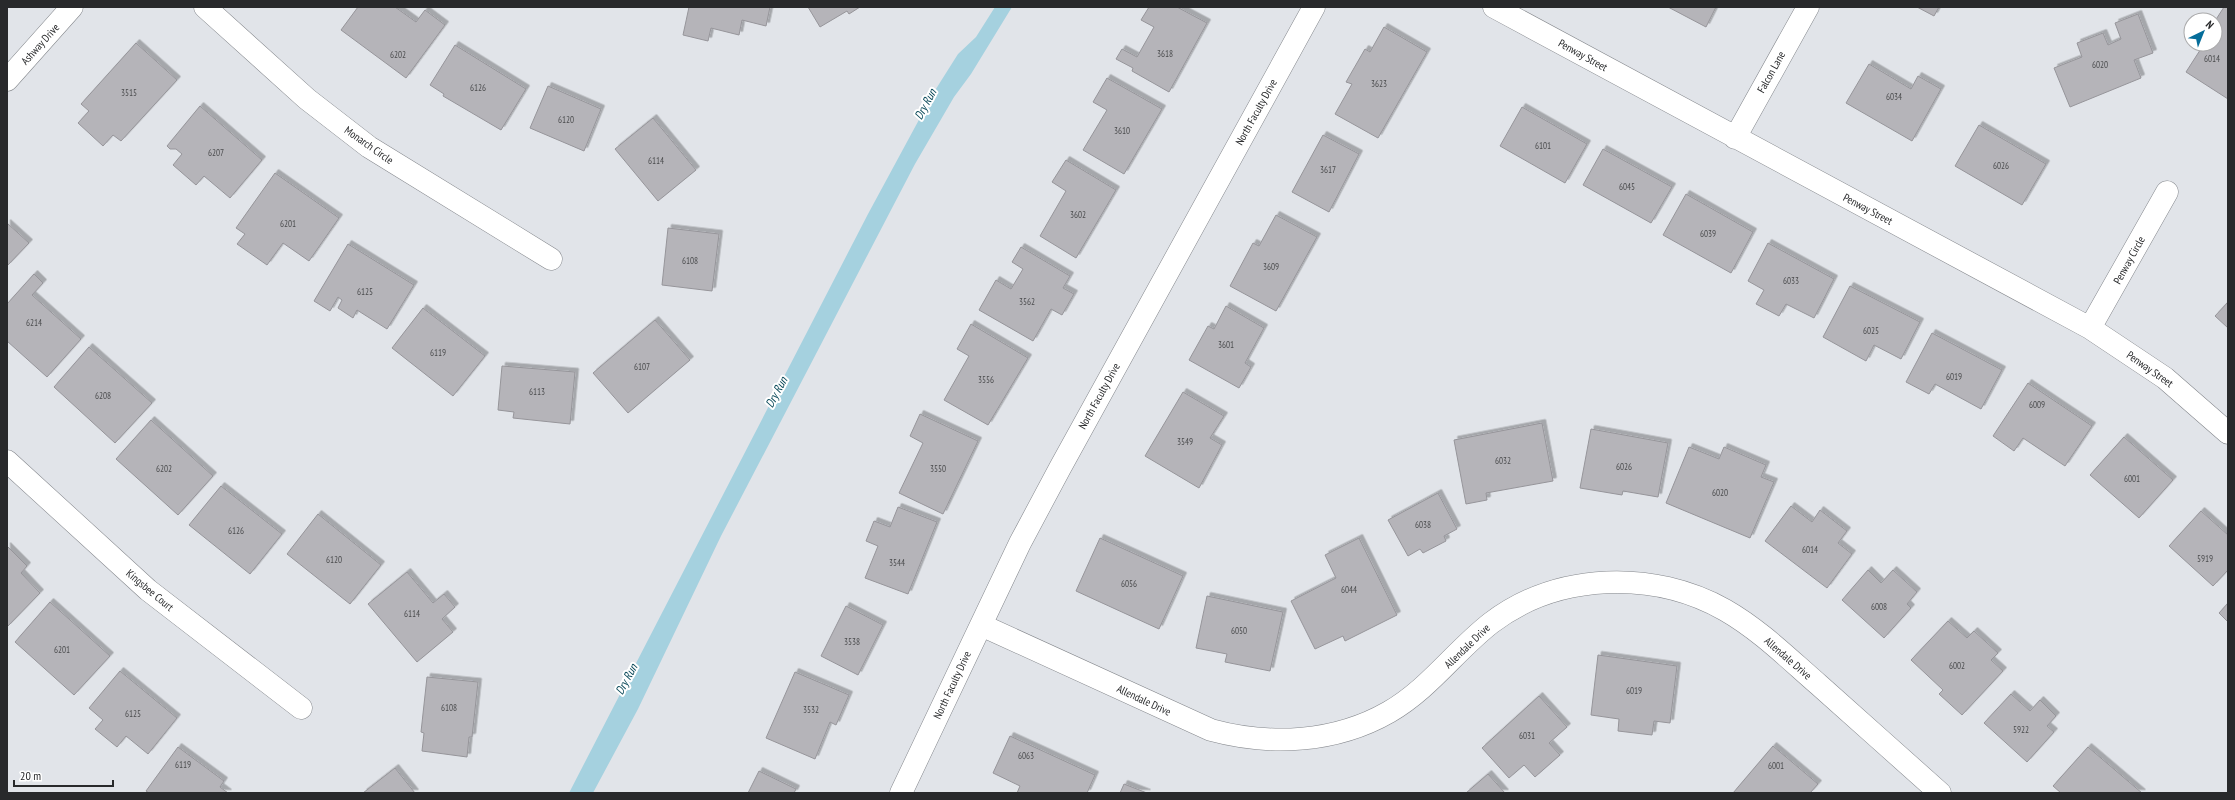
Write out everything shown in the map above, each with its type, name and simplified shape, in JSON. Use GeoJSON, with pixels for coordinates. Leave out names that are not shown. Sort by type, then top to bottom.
{"type":"FeatureCollection","features":[{"type":"Feature","properties":{"kind":"street","name":"Ashway Drive"},"geometry":{"type":"LineString","coordinates":[[7,80],[72,7]]}},
{"type":"Feature","properties":{"kind":"street","name":"Monarch Circle"},"geometry":{"type":"LineString","coordinates":[[205,7],[307,99],[369,147],[551,259]]}},
{"type":"Feature","properties":{"kind":"street","name":"North Faculty Drive"},"geometry":{"type":"LineString","coordinates":[[901,793],[1020,543],[1314,7]]}},
{"type":"Feature","properties":{"kind":"street","name":"Penway Street"},"geometry":{"type":"LineString","coordinates":[[1494,7],[2090,328],[2165,378],[2228,433]]}},
{"type":"Feature","properties":{"kind":"street","name":"Falcon Lane"},"geometry":{"type":"LineString","coordinates":[[1735,138],[1808,7]]}},
{"type":"Feature","properties":{"kind":"street","name":"Penway Circle"},"geometry":{"type":"LineString","coordinates":[[2090,328],[2167,192]]}},
{"type":"Feature","properties":{"kind":"street","name":"Kingsbee Court"},"geometry":{"type":"LineString","coordinates":[[7,461],[148,590],[301,708]]}},
{"type":"Feature","properties":{"kind":"street","name":"Allendale Drive"},"geometry":{"type":"LineString","coordinates":[[981,625],[1211,730],[1240,738],[1302,739],[1331,735],[1360,725],[1387,713],[1424,687],[1468,643],[1492,622],[1519,606],[1557,591],[1577,586],[1592,583],[1638,582],[1683,591],[1725,610],[1763,636],[1928,789]]}},
{"type":"Feature","properties":{"kind":"water","name":"Dry Run"},"geometry":{"type":"Polygon","coordinates":[[[995,7],[1012,7],[971,74],[954,97],[915,164],[721,536],[638,709],[593,793],[569,793],[868,214],[934,92],[958,54],[976,37],[995,7]]]}},
{"type":"Feature","properties":{"kind":"building"},"geometry":{"type":"Polygon","coordinates":[[[358,7],[395,7],[416,22],[425,10],[445,25],[406,78],[341,30],[358,7]]]}},
{"type":"Feature","properties":{"kind":"building"},"geometry":{"type":"Polygon","coordinates":[[[689,7],[770,7],[766,26],[742,20],[739,35],[711,28],[708,41],[683,35],[689,7]]]}},
{"type":"Feature","properties":{"kind":"building"},"geometry":{"type":"Polygon","coordinates":[[[808,7],[860,7],[849,14],[847,11],[820,27],[808,7]]]}},
{"type":"Feature","properties":{"kind":"building"},"geometry":{"type":"Polygon","coordinates":[[[1149,7],[1177,7],[1207,23],[1169,92],[1132,71],[1133,68],[1116,59],[1122,49],[1137,57],[1154,27],[1141,20],[1149,7]]]}},
{"type":"Feature","properties":{"kind":"building"},"geometry":{"type":"Polygon","coordinates":[[[1668,7],[1716,7],[1706,27],[1668,7]]]}},
{"type":"Feature","properties":{"kind":"building"},"geometry":{"type":"Polygon","coordinates":[[[1917,7],[1939,7],[1934,16],[1917,7]]]}},
{"type":"Feature","properties":{"kind":"building"},"geometry":{"type":"Polygon","coordinates":[[[2224,7],[2228,7],[2228,99],[2186,72],[2199,52],[2223,52],[2223,12],[2221,12],[2224,7]]]}},
{"type":"Feature","properties":{"kind":"building"},"geometry":{"type":"Polygon","coordinates":[[[2138,14],[2153,53],[2134,60],[2141,78],[2070,107],[2054,68],[2082,57],[2077,43],[2103,33],[2108,45],[2121,39],[2115,23],[2138,14]]]}},
{"type":"Feature","properties":{"kind":"building"},"geometry":{"type":"Polygon","coordinates":[[[1384,27],[1427,52],[1378,138],[1335,114],[1352,84],[1346,82],[1365,49],[1370,52],[1384,27]]]}},
{"type":"Feature","properties":{"kind":"building"},"geometry":{"type":"Polygon","coordinates":[[[136,43],[177,80],[121,141],[113,135],[103,146],[78,123],[89,111],[81,104],[136,43]]]}},
{"type":"Feature","properties":{"kind":"building"},"geometry":{"type":"Polygon","coordinates":[[[455,45],[526,89],[501,130],[443,96],[444,94],[430,85],[455,45]]]}},
{"type":"Feature","properties":{"kind":"building"},"geometry":{"type":"Polygon","coordinates":[[[1869,64],[1911,89],[1918,76],[1941,89],[1912,141],[1846,103],[1869,64]]]}},
{"type":"Feature","properties":{"kind":"building"},"geometry":{"type":"Polygon","coordinates":[[[1107,78],[1162,109],[1124,174],[1083,150],[1107,110],[1093,102],[1107,78]]]}},
{"type":"Feature","properties":{"kind":"building"},"geometry":{"type":"Polygon","coordinates":[[[548,86],[601,109],[584,151],[530,128],[548,86]]]}},
{"type":"Feature","properties":{"kind":"building"},"geometry":{"type":"Polygon","coordinates":[[[200,106],[262,160],[230,198],[204,176],[196,185],[173,165],[182,154],[176,149],[170,149],[167,146],[200,106]]]}},
{"type":"Feature","properties":{"kind":"building"},"geometry":{"type":"Polygon","coordinates":[[[1522,107],[1587,144],[1565,183],[1500,146],[1522,107]]]}},
{"type":"Feature","properties":{"kind":"building"},"geometry":{"type":"Polygon","coordinates":[[[653,118],[696,170],[658,201],[615,149],[653,118]]]}},
{"type":"Feature","properties":{"kind":"building"},"geometry":{"type":"Polygon","coordinates":[[[1979,125],[2046,164],[2022,205],[1955,166],[1979,125]]]}},
{"type":"Feature","properties":{"kind":"building"},"geometry":{"type":"Polygon","coordinates":[[[1323,135],[1359,154],[1329,212],[1292,192],[1323,135]]]}},
{"type":"Feature","properties":{"kind":"building"},"geometry":{"type":"Polygon","coordinates":[[[1603,149],[1672,187],[1651,223],[1583,185],[1603,149]]]}},
{"type":"Feature","properties":{"kind":"building"},"geometry":{"type":"Polygon","coordinates":[[[1066,160],[1116,190],[1076,258],[1040,236],[1066,191],[1052,182],[1066,160]]]}},
{"type":"Feature","properties":{"kind":"building"},"geometry":{"type":"Polygon","coordinates":[[[275,173],[339,218],[309,261],[283,243],[267,265],[237,244],[245,234],[236,228],[275,173]]]}},
{"type":"Feature","properties":{"kind":"building"},"geometry":{"type":"Polygon","coordinates":[[[1686,194],[1753,232],[1731,273],[1663,235],[1686,194]]]}},
{"type":"Feature","properties":{"kind":"building"},"geometry":{"type":"Polygon","coordinates":[[[1276,215],[1317,237],[1276,311],[1230,286],[1253,243],[1259,246],[1276,215]]]}},
{"type":"Feature","properties":{"kind":"building"},"geometry":{"type":"Polygon","coordinates":[[[7,223],[29,243],[7,266],[7,223]]]}},
{"type":"Feature","properties":{"kind":"building"},"geometry":{"type":"Polygon","coordinates":[[[668,228],[719,234],[712,291],[662,285],[668,228]]]}},
{"type":"Feature","properties":{"kind":"building"},"geometry":{"type":"Polygon","coordinates":[[[1768,243],[1834,279],[1814,318],[1786,304],[1779,316],[1756,304],[1764,290],[1748,281],[1768,243]]]}},
{"type":"Feature","properties":{"kind":"building"},"geometry":{"type":"Polygon","coordinates":[[[348,244],[414,285],[387,329],[357,310],[353,318],[338,308],[342,300],[338,297],[330,311],[314,301],[348,244]]]}},
{"type":"Feature","properties":{"kind":"building"},"geometry":{"type":"Polygon","coordinates":[[[1021,247],[1070,276],[1063,288],[1074,294],[1062,315],[1051,309],[1033,341],[979,310],[996,280],[1011,289],[1023,269],[1012,262],[1021,247]]]}},
{"type":"Feature","properties":{"kind":"building"},"geometry":{"type":"Polygon","coordinates":[[[34,274],[43,283],[32,295],[81,339],[47,377],[7,341],[7,304],[34,274]]]}},
{"type":"Feature","properties":{"kind":"building"},"geometry":{"type":"Polygon","coordinates":[[[1850,286],[1920,322],[1901,359],[1874,345],[1866,361],[1823,337],[1850,286]]]}},
{"type":"Feature","properties":{"kind":"building"},"geometry":{"type":"Polygon","coordinates":[[[2228,302],[2228,328],[2215,316],[2228,302]]]}},
{"type":"Feature","properties":{"kind":"building"},"geometry":{"type":"Polygon","coordinates":[[[1226,306],[1264,328],[1245,363],[1251,367],[1239,388],[1189,360],[1208,326],[1214,329],[1226,306]]]}},
{"type":"Feature","properties":{"kind":"building"},"geometry":{"type":"Polygon","coordinates":[[[423,308],[485,356],[453,396],[392,348],[423,308]]]}},
{"type":"Feature","properties":{"kind":"building"},"geometry":{"type":"Polygon","coordinates":[[[655,320],[690,360],[628,413],[593,373],[655,320]]]}},
{"type":"Feature","properties":{"kind":"building"},"geometry":{"type":"Polygon","coordinates":[[[971,324],[1028,358],[988,425],[944,400],[969,356],[957,349],[971,324]]]}},
{"type":"Feature","properties":{"kind":"building"},"geometry":{"type":"Polygon","coordinates":[[[1932,333],[2002,370],[1981,409],[1935,384],[1929,394],[1906,382],[1932,333]]]}},
{"type":"Feature","properties":{"kind":"building"},"geometry":{"type":"Polygon","coordinates":[[[89,347],[152,403],[115,443],[54,387],[89,347]]]}},
{"type":"Feature","properties":{"kind":"building"},"geometry":{"type":"Polygon","coordinates":[[[502,366],[575,372],[570,424],[513,418],[514,412],[498,410],[502,366]]]}},
{"type":"Feature","properties":{"kind":"building"},"geometry":{"type":"Polygon","coordinates":[[[2028,383],[2092,426],[2065,466],[2023,438],[2014,451],[1993,436],[2028,383]]]}},
{"type":"Feature","properties":{"kind":"building"},"geometry":{"type":"Polygon","coordinates":[[[1183,392],[1224,416],[1210,438],[1222,445],[1199,488],[1145,456],[1183,392]]]}},
{"type":"Feature","properties":{"kind":"building"},"geometry":{"type":"Polygon","coordinates":[[[920,414],[978,441],[943,514],[899,493],[923,443],[910,436],[920,414]]]}},
{"type":"Feature","properties":{"kind":"building"},"geometry":{"type":"Polygon","coordinates":[[[151,420],[213,476],[178,515],[116,459],[151,420]]]}},
{"type":"Feature","properties":{"kind":"building"},"geometry":{"type":"Polygon","coordinates":[[[1542,423],[1553,481],[1486,493],[1487,500],[1466,504],[1454,440],[1542,423]]]}},
{"type":"Feature","properties":{"kind":"building"},"geometry":{"type":"Polygon","coordinates":[[[1591,429],[1668,443],[1658,497],[1623,491],[1622,495],[1580,488],[1591,429]]]}},
{"type":"Feature","properties":{"kind":"building"},"geometry":{"type":"Polygon","coordinates":[[[2124,437],[2173,480],[2139,518],[2090,475],[2124,437]]]}},
{"type":"Feature","properties":{"kind":"building"},"geometry":{"type":"Polygon","coordinates":[[[1689,447],[1719,459],[1724,447],[1766,465],[1761,477],[1774,482],[1750,538],[1666,503],[1689,447]]]}},
{"type":"Feature","properties":{"kind":"building"},"geometry":{"type":"Polygon","coordinates":[[[221,486],[282,534],[250,574],[189,525],[221,486]]]}},
{"type":"Feature","properties":{"kind":"building"},"geometry":{"type":"Polygon","coordinates":[[[1438,493],[1457,529],[1444,536],[1446,541],[1423,553],[1420,549],[1408,556],[1388,520],[1438,493]]]}},
{"type":"Feature","properties":{"kind":"building"},"geometry":{"type":"Polygon","coordinates":[[[1791,506],[1812,522],[1820,510],[1847,531],[1838,543],[1852,554],[1827,588],[1765,541],[1791,506]]]}},
{"type":"Feature","properties":{"kind":"building"},"geometry":{"type":"Polygon","coordinates":[[[898,507],[937,522],[908,594],[865,578],[878,546],[866,541],[874,521],[890,527],[898,507]]]}},
{"type":"Feature","properties":{"kind":"building"},"geometry":{"type":"Polygon","coordinates":[[[2201,511],[2228,535],[2228,570],[2213,586],[2169,546],[2201,511]]]}},
{"type":"Feature","properties":{"kind":"building"},"geometry":{"type":"Polygon","coordinates":[[[318,514],[381,565],[350,604],[287,554],[318,514]]]}},
{"type":"Feature","properties":{"kind":"building"},"geometry":{"type":"Polygon","coordinates":[[[1100,538],[1183,576],[1159,629],[1076,591],[1100,538]]]}},
{"type":"Feature","properties":{"kind":"building"},"geometry":{"type":"Polygon","coordinates":[[[1359,538],[1397,615],[1345,641],[1343,636],[1315,649],[1291,601],[1336,578],[1325,555],[1359,538]]]}},
{"type":"Feature","properties":{"kind":"building"},"geometry":{"type":"Polygon","coordinates":[[[7,546],[27,566],[21,573],[40,593],[7,627],[7,546]]]}},
{"type":"Feature","properties":{"kind":"building"},"geometry":{"type":"Polygon","coordinates":[[[1868,570],[1881,583],[1893,570],[1917,592],[1907,604],[1911,608],[1884,638],[1842,600],[1868,570]]]}},
{"type":"Feature","properties":{"kind":"building"},"geometry":{"type":"Polygon","coordinates":[[[407,572],[433,603],[444,594],[455,607],[442,619],[453,632],[417,662],[368,604],[407,572]]]}},
{"type":"Feature","properties":{"kind":"building"},"geometry":{"type":"Polygon","coordinates":[[[1207,596],[1283,612],[1270,671],[1225,662],[1227,654],[1196,648],[1207,596]]]}},
{"type":"Feature","properties":{"kind":"building"},"geometry":{"type":"Polygon","coordinates":[[[50,602],[110,656],[74,695],[15,642],[50,602]]]}},
{"type":"Feature","properties":{"kind":"building"},"geometry":{"type":"Polygon","coordinates":[[[2228,603],[2228,622],[2219,613],[2228,603]]]}},
{"type":"Feature","properties":{"kind":"building"},"geometry":{"type":"Polygon","coordinates":[[[846,606],[883,625],[858,675],[821,656],[846,606]]]}},
{"type":"Feature","properties":{"kind":"building"},"geometry":{"type":"Polygon","coordinates":[[[1948,621],[1967,638],[1974,631],[1998,653],[1991,660],[2003,671],[1962,715],[1939,694],[1943,690],[1911,660],[1948,621]]]}},
{"type":"Feature","properties":{"kind":"building"},"geometry":{"type":"Polygon","coordinates":[[[1598,655],[1677,666],[1670,723],[1654,721],[1652,735],[1618,731],[1619,719],[1591,715],[1598,655]]]}},
{"type":"Feature","properties":{"kind":"building"},"geometry":{"type":"Polygon","coordinates":[[[120,671],[177,718],[148,754],[126,736],[117,747],[95,729],[103,720],[89,708],[120,671]]]}},
{"type":"Feature","properties":{"kind":"building"},"geometry":{"type":"Polygon","coordinates":[[[795,672],[849,695],[836,725],[830,722],[815,759],[766,738],[795,672]]]}},
{"type":"Feature","properties":{"kind":"building"},"geometry":{"type":"Polygon","coordinates":[[[427,677],[478,682],[472,737],[469,737],[467,757],[422,751],[424,733],[421,732],[427,677]]]}},
{"type":"Feature","properties":{"kind":"building"},"geometry":{"type":"Polygon","coordinates":[[[2011,694],[2030,711],[2040,700],[2056,716],[2047,726],[2054,732],[2027,762],[1984,723],[2011,694]]]}},
{"type":"Feature","properties":{"kind":"building"},"geometry":{"type":"Polygon","coordinates":[[[1539,696],[1567,727],[1549,743],[1560,755],[1535,777],[1524,765],[1509,778],[1482,748],[1539,696]]]}},
{"type":"Feature","properties":{"kind":"building"},"geometry":{"type":"Polygon","coordinates":[[[1010,736],[1095,775],[1087,793],[1017,793],[1020,786],[993,773],[1010,736]]]}},
{"type":"Feature","properties":{"kind":"building"},"geometry":{"type":"Polygon","coordinates":[[[1773,746],[1818,784],[1810,793],[1733,793],[1773,746]]]}},
{"type":"Feature","properties":{"kind":"building"},"geometry":{"type":"Polygon","coordinates":[[[178,747],[224,781],[220,787],[228,793],[149,793],[146,791],[178,747]]]}},
{"type":"Feature","properties":{"kind":"building"},"geometry":{"type":"Polygon","coordinates":[[[2088,747],[2142,793],[2061,793],[2053,786],[2088,747]]]}},
{"type":"Feature","properties":{"kind":"building"},"geometry":{"type":"Polygon","coordinates":[[[395,768],[415,793],[363,793],[395,768]]]}},
{"type":"Feature","properties":{"kind":"building"},"geometry":{"type":"Polygon","coordinates":[[[759,771],[796,789],[794,793],[748,793],[759,771]]]}},
{"type":"Feature","properties":{"kind":"building"},"geometry":{"type":"Polygon","coordinates":[[[1488,774],[1505,793],[1466,793],[1488,774]]]}},
{"type":"Feature","properties":{"kind":"building"},"geometry":{"type":"Polygon","coordinates":[[[1124,784],[1147,793],[1120,793],[1124,784]]]}}]}
